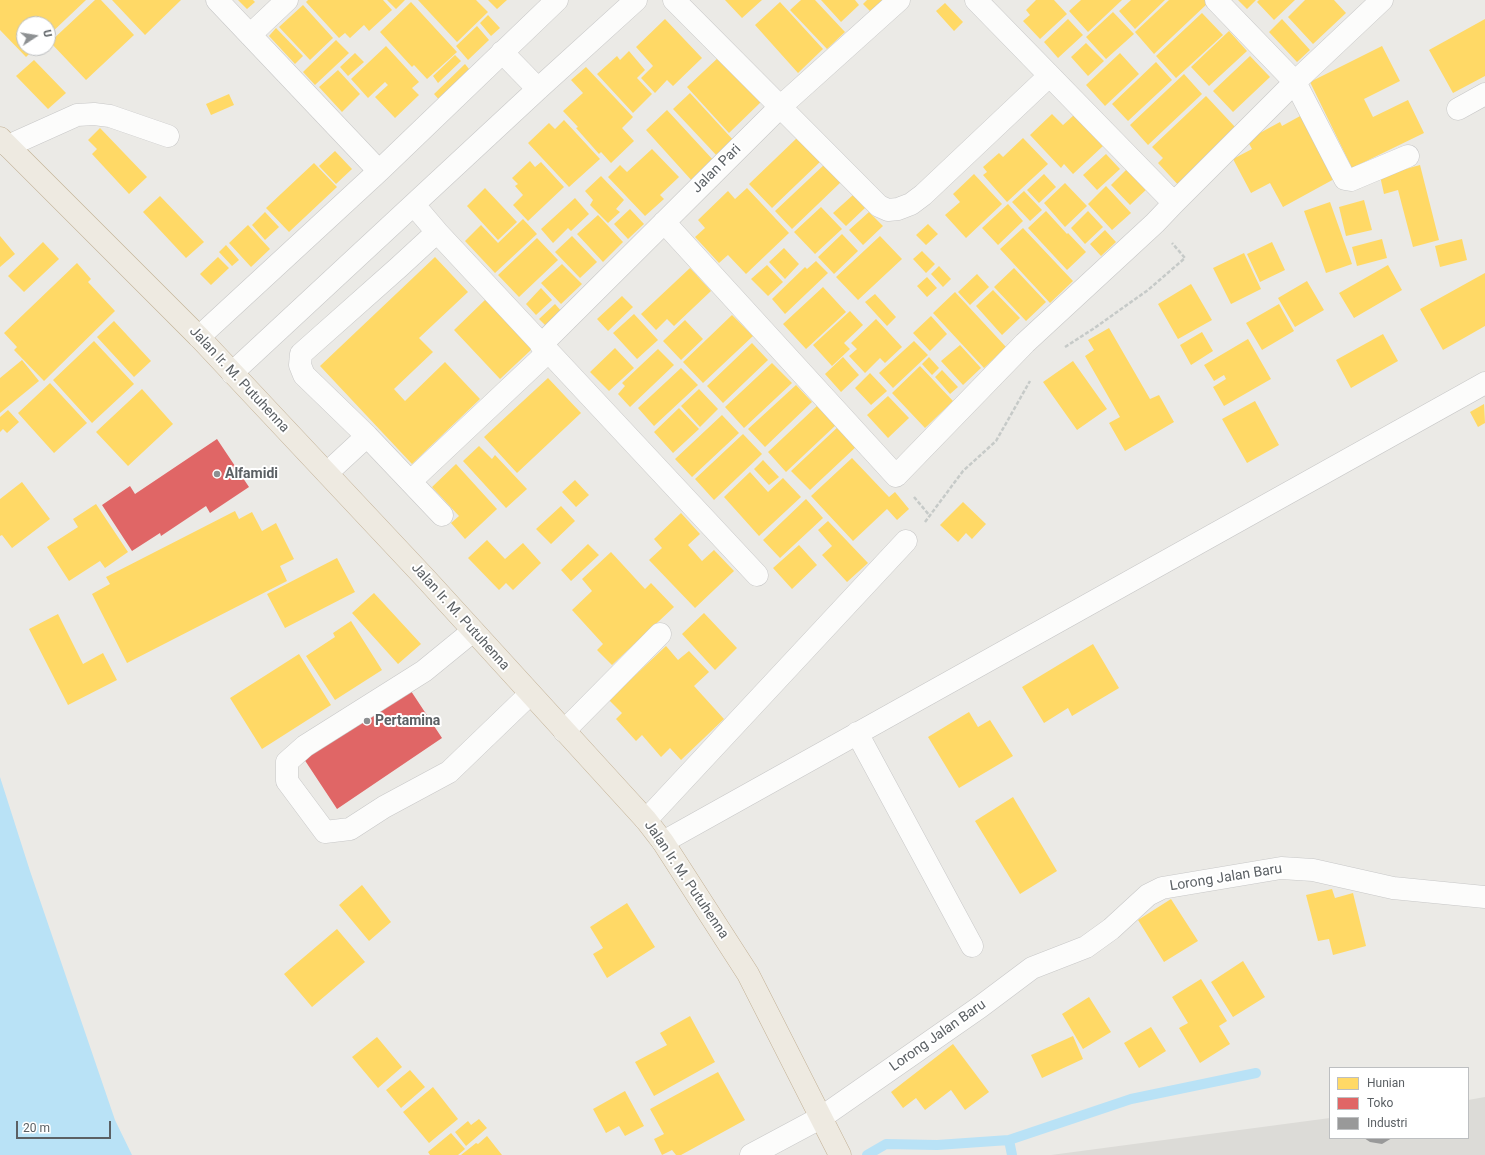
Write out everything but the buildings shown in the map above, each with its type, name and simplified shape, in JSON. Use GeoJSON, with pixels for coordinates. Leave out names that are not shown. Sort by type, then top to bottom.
{"type":"FeatureCollection","features":[{"type":"Feature","properties":{"kind":"highway","name":"Jalan Ir. M. Putuhenna"},"geometry":{"type":"LineString","coordinates":[[4,142],[200,337],[646,820],[748,974],[840,1155]]}},
{"type":"Feature","properties":{"kind":"street"},"geometry":{"type":"LineString","coordinates":[[217,0],[379,171]]}},
{"type":"Feature","properties":{"kind":"street"},"geometry":{"type":"LineString","coordinates":[[250,35],[287,0]]}},
{"type":"Feature","properties":{"kind":"street"},"geometry":{"type":"LineString","coordinates":[[200,337],[379,171],[556,0]]}},
{"type":"Feature","properties":{"kind":"street"},"geometry":{"type":"LineString","coordinates":[[232,373],[636,0]]}},
{"type":"Feature","properties":{"kind":"street"},"geometry":{"type":"LineString","coordinates":[[674,0],[879,206],[888,210],[898,209],[911,204],[923,195],[1049,76]]}},
{"type":"Feature","properties":{"kind":"street","name":"Jalan Pari"},"geometry":{"type":"LineString","coordinates":[[411,482],[545,348],[664,222],[780,107],[899,0]]}},
{"type":"Feature","properties":{"kind":"street"},"geometry":{"type":"LineString","coordinates":[[976,0],[1174,203]]}},
{"type":"Feature","properties":{"kind":"street"},"geometry":{"type":"LineString","coordinates":[[1216,0],[1294,82],[1345,179],[1351,180],[1408,156]]}},
{"type":"Feature","properties":{"kind":"street"},"geometry":{"type":"LineString","coordinates":[[664,222],[896,476],[1025,343],[1155,223],[1294,82],[1382,0]]}},
{"type":"Feature","properties":{"kind":"street"},"geometry":{"type":"LineString","coordinates":[[502,52],[538,89]]}},
{"type":"Feature","properties":{"kind":"street"},"geometry":{"type":"LineString","coordinates":[[1458,109],[1485,94]]}},
{"type":"Feature","properties":{"kind":"street"},"geometry":{"type":"LineString","coordinates":[[4,142],[77,115],[94,114],[110,116],[168,136]]}},
{"type":"Feature","properties":{"kind":"street"},"geometry":{"type":"LineString","coordinates":[[414,205],[437,232],[757,575]]}},
{"type":"Feature","properties":{"kind":"street"},"geometry":{"type":"LineString","coordinates":[[437,232],[301,354],[300,365],[304,375],[367,436],[442,515]]}},
{"type":"Feature","properties":{"kind":"street"},"geometry":{"type":"LineString","coordinates":[[662,842],[1485,383]]}},
{"type":"Feature","properties":{"kind":"street"},"geometry":{"type":"LineString","coordinates":[[327,473],[367,436]]}},
{"type":"Feature","properties":{"kind":"street"},"geometry":{"type":"LineString","coordinates":[[646,820],[906,541]]}},
{"type":"Feature","properties":{"kind":"street"},"geometry":{"type":"LineString","coordinates":[[473,631],[424,671],[305,746],[286,762],[287,781],[325,832],[350,829],[384,807],[449,772],[530,694]]}},
{"type":"Feature","properties":{"kind":"street"},"geometry":{"type":"LineString","coordinates":[[564,731],[660,634]]}},
{"type":"Feature","properties":{"kind":"street"},"geometry":{"type":"LineString","coordinates":[[857,733],[972,946]]}},
{"type":"Feature","properties":{"kind":"street","name":"Lorong Jalan Baru"},"geometry":{"type":"LineString","coordinates":[[751,1155],[825,1123],[1032,968],[1086,947],[1111,929],[1148,896],[1162,888],[1281,868],[1313,870],[1393,888],[1485,897]]}},
{"type":"Feature","properties":{"kind":"path"},"geometry":{"type":"LineString","coordinates":[[1060,350],[1093,329],[1148,290],[1185,258],[1155,223]]}},
{"type":"Feature","properties":{"kind":"path"},"geometry":{"type":"LineString","coordinates":[[930,516],[963,471],[996,441],[1034,376]]}},
{"type":"Feature","properties":{"kind":"shaded area"},"geometry":{"type":"Polygon","coordinates":[[[1485,1097],[1485,1155],[1051,1155],[1329,1118],[1329,1139],[1469,1139],[1469,1100],[1485,1097]]]}},
{"type":"Feature","properties":{"kind":"water"},"geometry":{"type":"Polygon","coordinates":[[[0,777],[30,871],[115,1120],[132,1155],[0,1155],[0,777]]]}},
{"type":"Feature","properties":{"kind":"waterway"},"geometry":{"type":"LineString","coordinates":[[867,1155],[886,1144],[937,1145],[1009,1140],[1131,1099],[1256,1073]]}},
{"type":"Feature","properties":{"kind":"waterway"},"geometry":{"type":"LineString","coordinates":[[1009,1140],[1012,1155]]}},
{"type":"Feature","properties":{"kind":"place","name":"Alfamidi"},"geometry":{"type":"Point","coordinates":[217,474]}},
{"type":"Feature","properties":{"kind":"place","name":"Pertamina"},"geometry":{"type":"Point","coordinates":[367,721]}}]}
